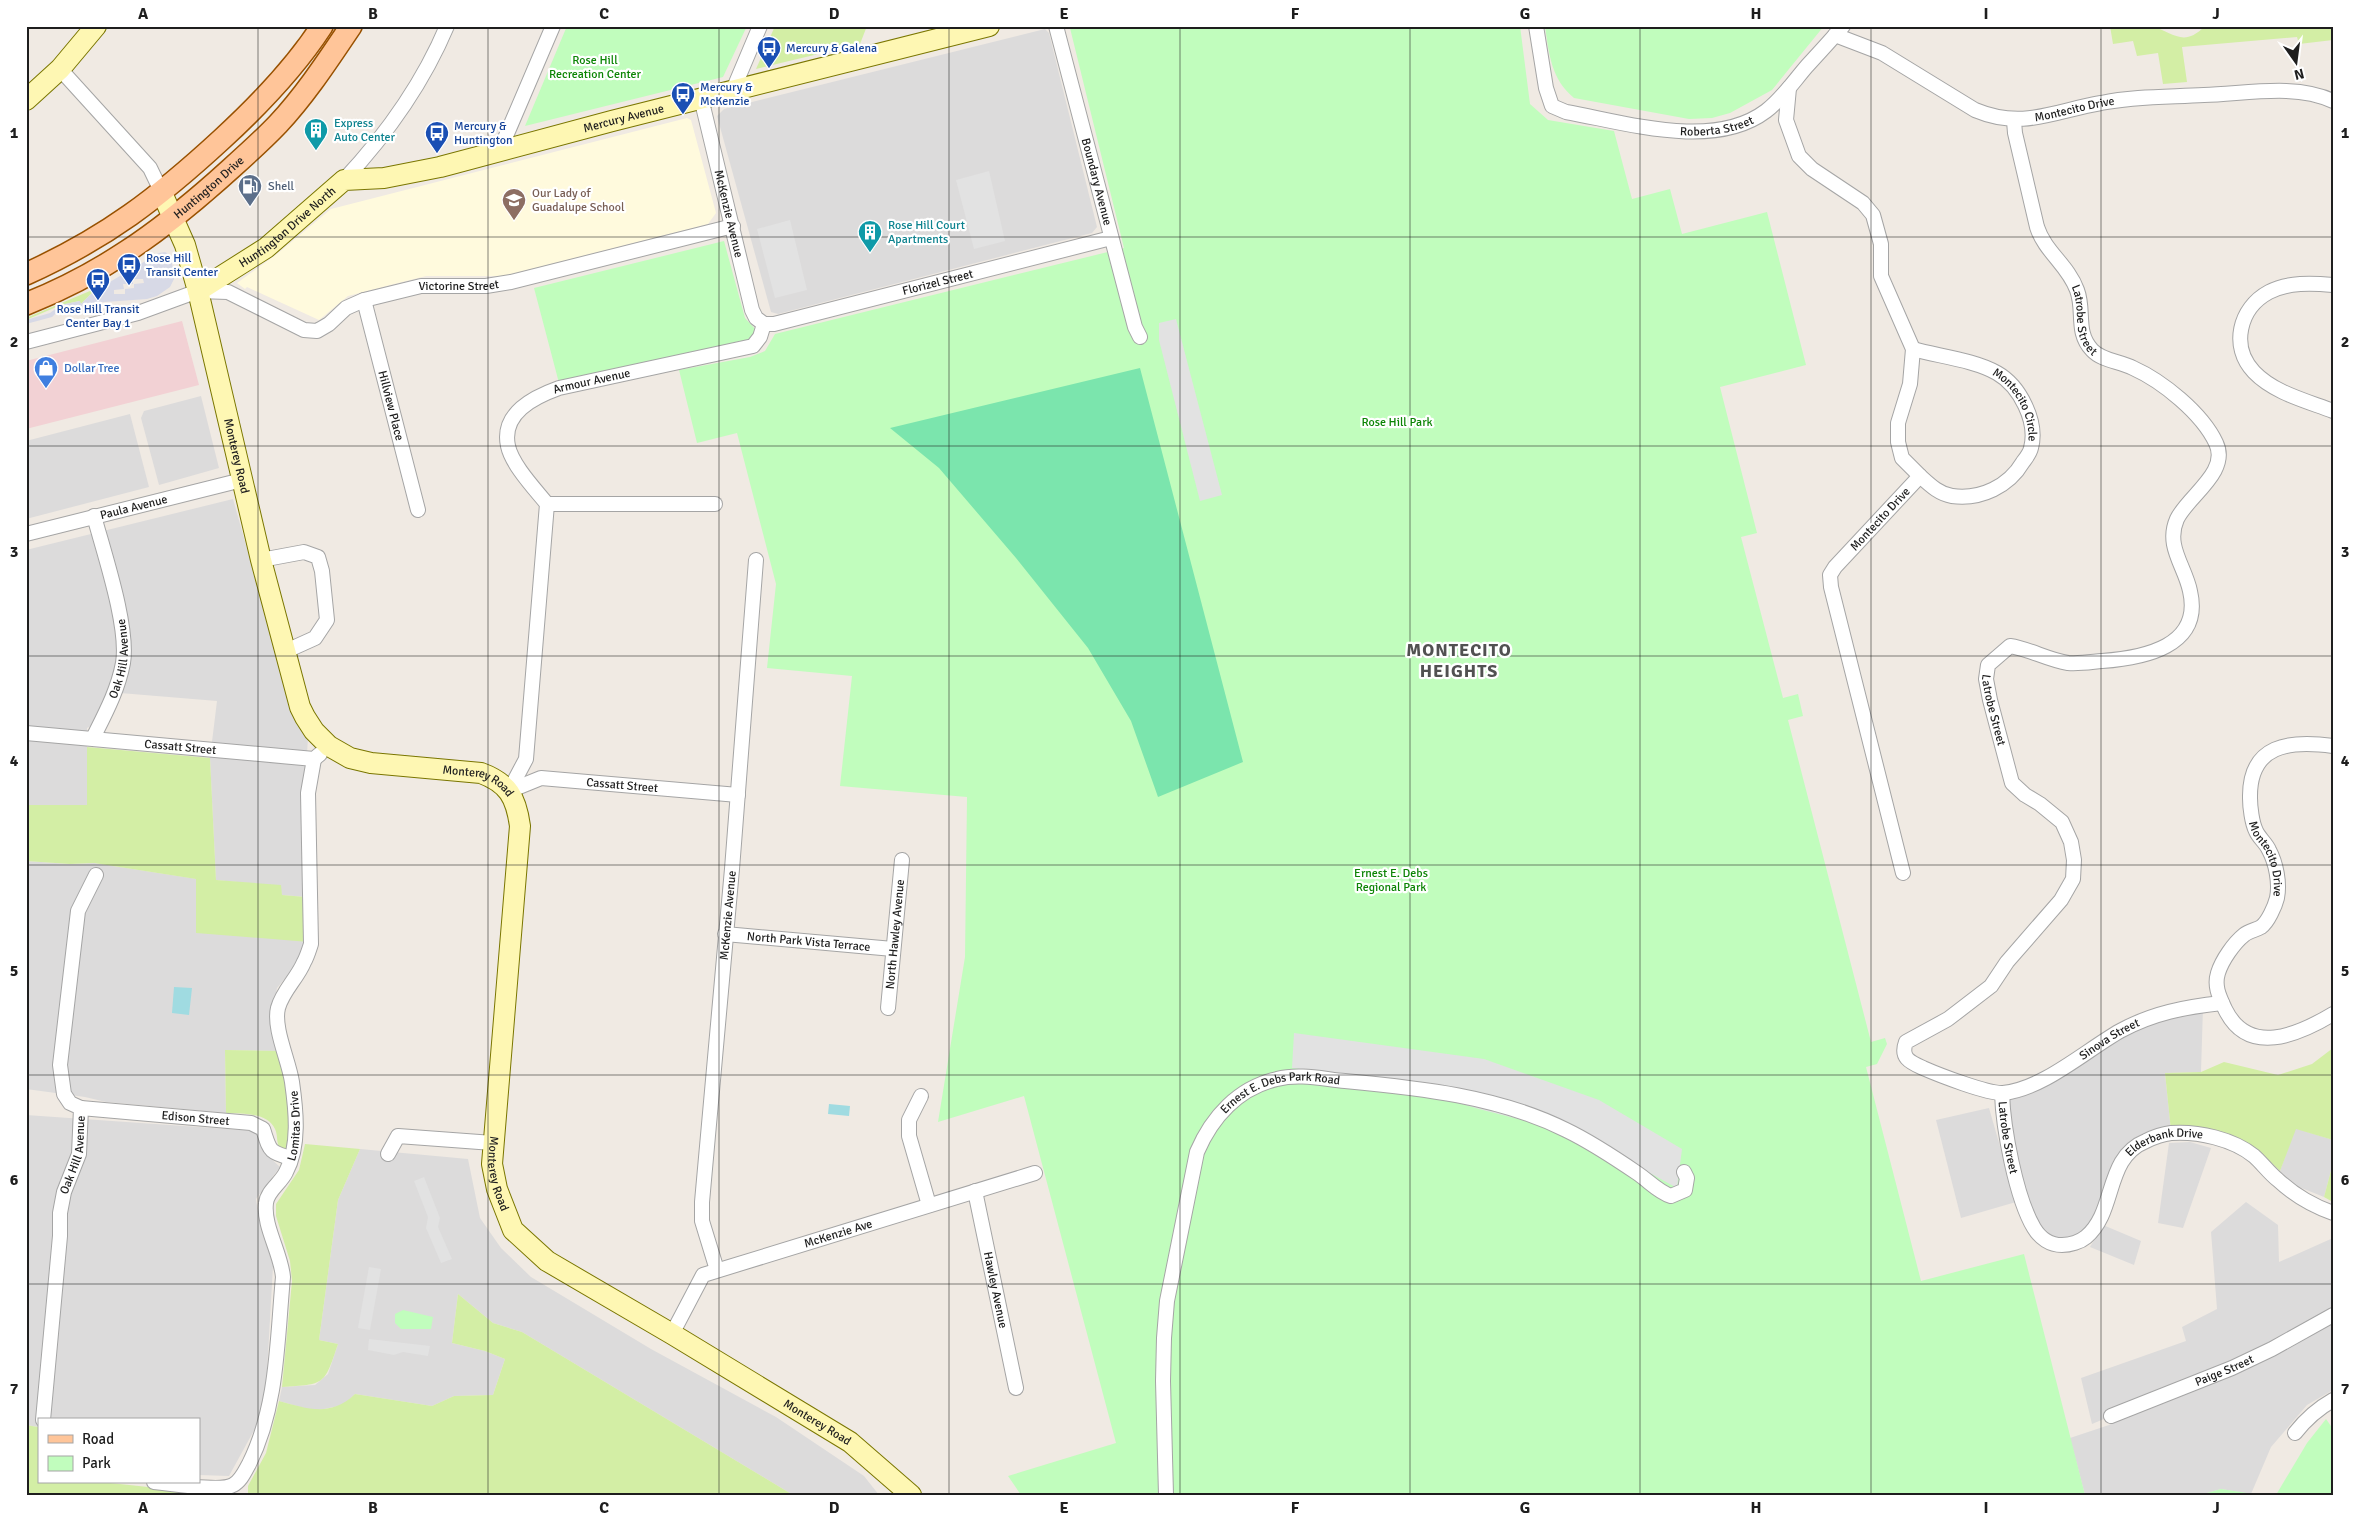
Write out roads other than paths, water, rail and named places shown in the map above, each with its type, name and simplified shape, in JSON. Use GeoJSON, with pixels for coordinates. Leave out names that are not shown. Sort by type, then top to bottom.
{"type":"FeatureCollection","features":[{"type":"Feature","properties":{"kind":"main road"},"geometry":{"type":"LineString","coordinates":[[26,274],[65,256],[105,234],[162,193],[252,112],[280,81],[322,26]]}},
{"type":"Feature","properties":{"kind":"main road","name":"Huntington Drive"},"geometry":{"type":"LineString","coordinates":[[26,304],[91,274],[132,249],[174,219],[279,123],[312,84],[352,26]]}},
{"type":"Feature","properties":{"kind":"street"},"geometry":{"type":"LineString","coordinates":[[26,100],[60,69],[96,26]]}},
{"type":"Feature","properties":{"kind":"street","name":"Huntington Drive North"},"geometry":{"type":"LineString","coordinates":[[26,342],[138,313],[198,290],[266,248],[344,180],[372,150],[412,95],[438,48],[447,26]]}},
{"type":"Feature","properties":{"kind":"street"},"geometry":{"type":"LineString","coordinates":[[500,150],[553,26]]}},
{"type":"Feature","properties":{"kind":"street"},"geometry":{"type":"LineString","coordinates":[[733,90],[760,26]]}},
{"type":"Feature","properties":{"kind":"street","name":"Mercury Avenue"},"geometry":{"type":"LineString","coordinates":[[344,180],[384,178],[440,167],[701,98],[990,26]]}},
{"type":"Feature","properties":{"kind":"street","name":"Boundary Avenue"},"geometry":{"type":"LineString","coordinates":[[1056,26],[1135,327],[1140,337]]}},
{"type":"Feature","properties":{"kind":"street","name":"Roberta Street"},"geometry":{"type":"LineString","coordinates":[[1536,26],[1546,88],[1552,106],[1566,112],[1666,130],[1690,132],[1730,128],[1749,121],[1766,111],[1839,31]]}},
{"type":"Feature","properties":{"kind":"street","name":"Montecito Drive"},"geometry":{"type":"LineString","coordinates":[[1839,31],[1882,53],[1975,110],[1988,116],[2014,121],[2131,98],[2265,92],[2310,93],[2333,101]]}},
{"type":"Feature","properties":{"kind":"street","name":"Monterey Road"},"geometry":{"type":"LineString","coordinates":[[60,69],[150,168],[185,245],[198,290],[284,652],[300,707],[314,731],[329,746],[350,758],[371,764],[481,773],[497,779],[508,791],[518,808],[520,826],[492,1164],[497,1189],[513,1230],[547,1261],[850,1442],[911,1495]]}},
{"type":"Feature","properties":{"kind":"street","name":"Montecito Drive"},"geometry":{"type":"LineString","coordinates":[[1789,88],[1786,120],[1799,156],[1812,169],[1863,203],[1872,215],[1881,244],[1881,276],[1913,349],[1910,384],[1898,423],[1898,442],[1902,458],[1920,476],[1835,567],[1830,575],[1831,587],[1903,873]]}},
{"type":"Feature","properties":{"kind":"street","name":"McKenzie Avenue"},"geometry":{"type":"LineString","coordinates":[[701,98],[752,310],[756,318],[764,324]]}},
{"type":"Feature","properties":{"kind":"street","name":"Latrobe Street"},"geometry":{"type":"LineString","coordinates":[[2014,121],[2014,133],[2037,227],[2041,239],[2072,279],[2078,291],[2083,337],[2093,351],[2106,359],[2132,367],[2164,386],[2197,416],[2211,434],[2217,445],[2219,457],[2209,478],[2184,507],[2173,530],[2175,555],[2190,591],[2192,606],[2189,622],[2180,636],[2164,649],[2128,659],[2097,662],[2069,663],[2051,659],[2023,648],[2010,646],[1988,665],[1986,679],[1990,700],[2012,783],[2062,822],[2071,842],[2074,860],[2073,879],[2060,900],[2007,962],[1991,986],[1948,1019],[1906,1042],[1903,1051],[1905,1058],[1909,1061],[1931,1071],[1986,1090],[2002,1093],[2002,1108],[2016,1177],[2034,1229]]}},
{"type":"Feature","properties":{"kind":"street","name":"Victorine Street"},"geometry":{"type":"LineString","coordinates":[[198,290],[228,292],[304,330],[317,331],[329,324],[346,308],[364,300],[421,286],[486,286],[511,282],[733,226]]}},
{"type":"Feature","properties":{"kind":"street","name":"Florizel Street"},"geometry":{"type":"LineString","coordinates":[[764,324],[774,324],[1111,238]]}},
{"type":"Feature","properties":{"kind":"street"},"geometry":{"type":"LineString","coordinates":[[2333,285],[2309,282],[2270,292],[2248,311],[2239,338],[2241,350],[2247,362],[2273,387],[2333,410]]}},
{"type":"Feature","properties":{"kind":"street","name":"Hillview Place"},"geometry":{"type":"LineString","coordinates":[[364,300],[418,510]]}},
{"type":"Feature","properties":{"kind":"street","name":"Armour Avenue"},"geometry":{"type":"LineString","coordinates":[[547,504],[518,466],[508,446],[509,425],[522,406],[539,395],[559,388],[753,346],[760,336],[764,324]]}},
{"type":"Feature","properties":{"kind":"street","name":"Montecito Circle"},"geometry":{"type":"LineString","coordinates":[[1913,349],[1997,372],[2021,396],[2031,418],[2031,449],[2018,471],[2002,486],[1977,495],[1952,496],[1937,491],[1920,476]]}},
{"type":"Feature","properties":{"kind":"street","name":"Paula Avenue"},"geometry":{"type":"LineString","coordinates":[[26,534],[242,480]]}},
{"type":"Feature","properties":{"kind":"street"},"geometry":{"type":"LineString","coordinates":[[508,791],[526,759],[547,504],[715,504]]}},
{"type":"Feature","properties":{"kind":"street","name":"Oak Hill Avenue"},"geometry":{"type":"LineString","coordinates":[[92,738],[114,695],[123,662],[123,638],[94,516]]}},
{"type":"Feature","properties":{"kind":"street"},"geometry":{"type":"LineString","coordinates":[[261,560],[304,552],[318,557],[322,571],[327,620],[316,638],[284,652]]}},
{"type":"Feature","properties":{"kind":"street","name":"McKenzie Avenue"},"geometry":{"type":"LineString","coordinates":[[717,1270],[702,1221],[702,1202],[738,794],[756,560]]}},
{"type":"Feature","properties":{"kind":"street","name":"Cassatt Street"},"geometry":{"type":"LineString","coordinates":[[26,733],[314,759]]}},
{"type":"Feature","properties":{"kind":"street","name":"Montecito Drive"},"geometry":{"type":"LineString","coordinates":[[2333,746],[2298,744],[2279,747],[2267,753],[2253,772],[2250,785],[2250,801],[2255,830],[2269,849],[2275,866],[2278,882],[2277,897],[2273,909],[2262,926],[2244,935],[2234,946],[2218,972],[2216,987],[2222,1003],[2236,1024],[2248,1033],[2263,1038],[2277,1039],[2288,1036],[2333,1014]]}},
{"type":"Feature","properties":{"kind":"street"},"geometry":{"type":"LineString","coordinates":[[314,759],[329,746]]}},
{"type":"Feature","properties":{"kind":"street","name":"Lomitas Drive"},"geometry":{"type":"LineString","coordinates":[[177,1484],[212,1487],[234,1485],[240,1480],[253,1456],[265,1423],[272,1392],[282,1264],[266,1214],[266,1202],[271,1191],[286,1172],[291,1158],[295,1116],[292,1081],[278,1027],[277,1010],[284,992],[304,963],[311,944],[308,793],[314,759]]}},
{"type":"Feature","properties":{"kind":"street","name":"Cassatt Street"},"geometry":{"type":"LineString","coordinates":[[508,791],[541,778],[738,794]]}},
{"type":"Feature","properties":{"kind":"street","name":"North Hawley Avenue"},"geometry":{"type":"LineString","coordinates":[[888,1008],[902,860]]}},
{"type":"Feature","properties":{"kind":"street","name":"Oak Hill Avenue"},"geometry":{"type":"LineString","coordinates":[[43,1418],[60,1236],[60,1213],[64,1192],[79,1154],[82,1108],[70,1103],[64,1094],[60,1065],[78,911],[96,875]]}},
{"type":"Feature","properties":{"kind":"street","name":"North Park Vista Terrace"},"geometry":{"type":"LineString","coordinates":[[725,934],[893,949]]}},
{"type":"Feature","properties":{"kind":"street","name":"Sinova Street"},"geometry":{"type":"LineString","coordinates":[[2002,1093],[2024,1088],[2041,1080],[2120,1031],[2149,1017],[2170,1010],[2222,1003]]}},
{"type":"Feature","properties":{"kind":"street","name":"Ernest E. Debs Park Road"},"geometry":{"type":"LineString","coordinates":[[1166,1495],[1163,1382],[1164,1338],[1169,1292],[1197,1152],[1206,1132],[1216,1117],[1241,1095],[1265,1082],[1296,1076],[1427,1090],[1493,1104],[1565,1129],[1640,1174],[1664,1194],[1671,1196],[1685,1190],[1687,1178],[1684,1172]]}},
{"type":"Feature","properties":{"kind":"street"},"geometry":{"type":"LineString","coordinates":[[921,1096],[909,1120],[908,1136],[929,1205]]}},
{"type":"Feature","properties":{"kind":"street","name":"Edison Street"},"geometry":{"type":"LineString","coordinates":[[82,1108],[250,1123],[264,1129],[268,1148],[274,1154],[291,1158]]}},
{"type":"Feature","properties":{"kind":"street","name":"Elderbank Drive"},"geometry":{"type":"LineString","coordinates":[[2034,1229],[2048,1242],[2056,1244],[2076,1243],[2086,1238],[2094,1229],[2115,1174],[2127,1153],[2138,1144],[2171,1133],[2193,1134],[2229,1142],[2253,1155],[2288,1189],[2333,1213]]}},
{"type":"Feature","properties":{"kind":"street"},"geometry":{"type":"LineString","coordinates":[[388,1154],[398,1136],[493,1143]]}},
{"type":"Feature","properties":{"kind":"street","name":"McKenzie Ave"},"geometry":{"type":"LineString","coordinates":[[672,1334],[703,1275],[1035,1173]]}},
{"type":"Feature","properties":{"kind":"street","name":"Hawley Avenue"},"geometry":{"type":"LineString","coordinates":[[975,1191],[1016,1388]]}},
{"type":"Feature","properties":{"kind":"street","name":"Paige Street"},"geometry":{"type":"LineString","coordinates":[[2111,1416],[2232,1368],[2272,1349],[2333,1314]]}},
{"type":"Feature","properties":{"kind":"street"},"geometry":{"type":"LineString","coordinates":[[2295,1433],[2305,1420],[2333,1400]]}},
{"type":"Feature","properties":{"kind":"water"},"geometry":{"type":"Polygon","coordinates":[[[174,987],[192,988],[189,1015],[172,1013],[174,987]]]}},
{"type":"Feature","properties":{"kind":"water"},"geometry":{"type":"Polygon","coordinates":[[[829,1104],[850,1106],[849,1116],[828,1114],[829,1104]]]}},
{"type":"Feature","properties":{"kind":"place","name":"Mercury & Galena"},"geometry":{"type":"Point","coordinates":[769,69]}},
{"type":"Feature","properties":{"kind":"place","name":"Mercury & McKenzie"},"geometry":{"type":"Point","coordinates":[683,115]}},
{"type":"Feature","properties":{"kind":"place","name":"Express Auto Center"},"geometry":{"type":"Point","coordinates":[316,151]}},
{"type":"Feature","properties":{"kind":"place","name":"Mercury & Huntington"},"geometry":{"type":"Point","coordinates":[437,154]}},
{"type":"Feature","properties":{"kind":"place","name":"Shell"},"geometry":{"type":"Point","coordinates":[250,207]}},
{"type":"Feature","properties":{"kind":"place","name":"Our Lady of Guadalupe School"},"geometry":{"type":"Point","coordinates":[514,221]}},
{"type":"Feature","properties":{"kind":"place","name":"Rose Hill Court Apartments"},"geometry":{"type":"Point","coordinates":[870,253]}},
{"type":"Feature","properties":{"kind":"place","name":"Rose Hill Transit Center"},"geometry":{"type":"Point","coordinates":[129,286]}},
{"type":"Feature","properties":{"kind":"place","name":"Rose Hill Transit Center Bay 1"},"geometry":{"type":"Point","coordinates":[98,301]}},
{"type":"Feature","properties":{"kind":"place","name":"Dollar Tree"},"geometry":{"type":"Point","coordinates":[46,389]}},
{"type":"Feature","properties":{"kind":"district","name":"MONTECITO HEIGHTS"},"geometry":{"type":"Point","coordinates":[1459,660]}},
{"type":"Feature","properties":{"kind":"park label","name":"Rose Hill Recreation Center"},"geometry":{"type":"Point","coordinates":[595,67]}},
{"type":"Feature","properties":{"kind":"park label","name":"Rose Hill Park"},"geometry":{"type":"Point","coordinates":[1397,422]}},
{"type":"Feature","properties":{"kind":"park label","name":"Ernest E. Debs Regional Park"},"geometry":{"type":"Point","coordinates":[1391,880]}}]}
